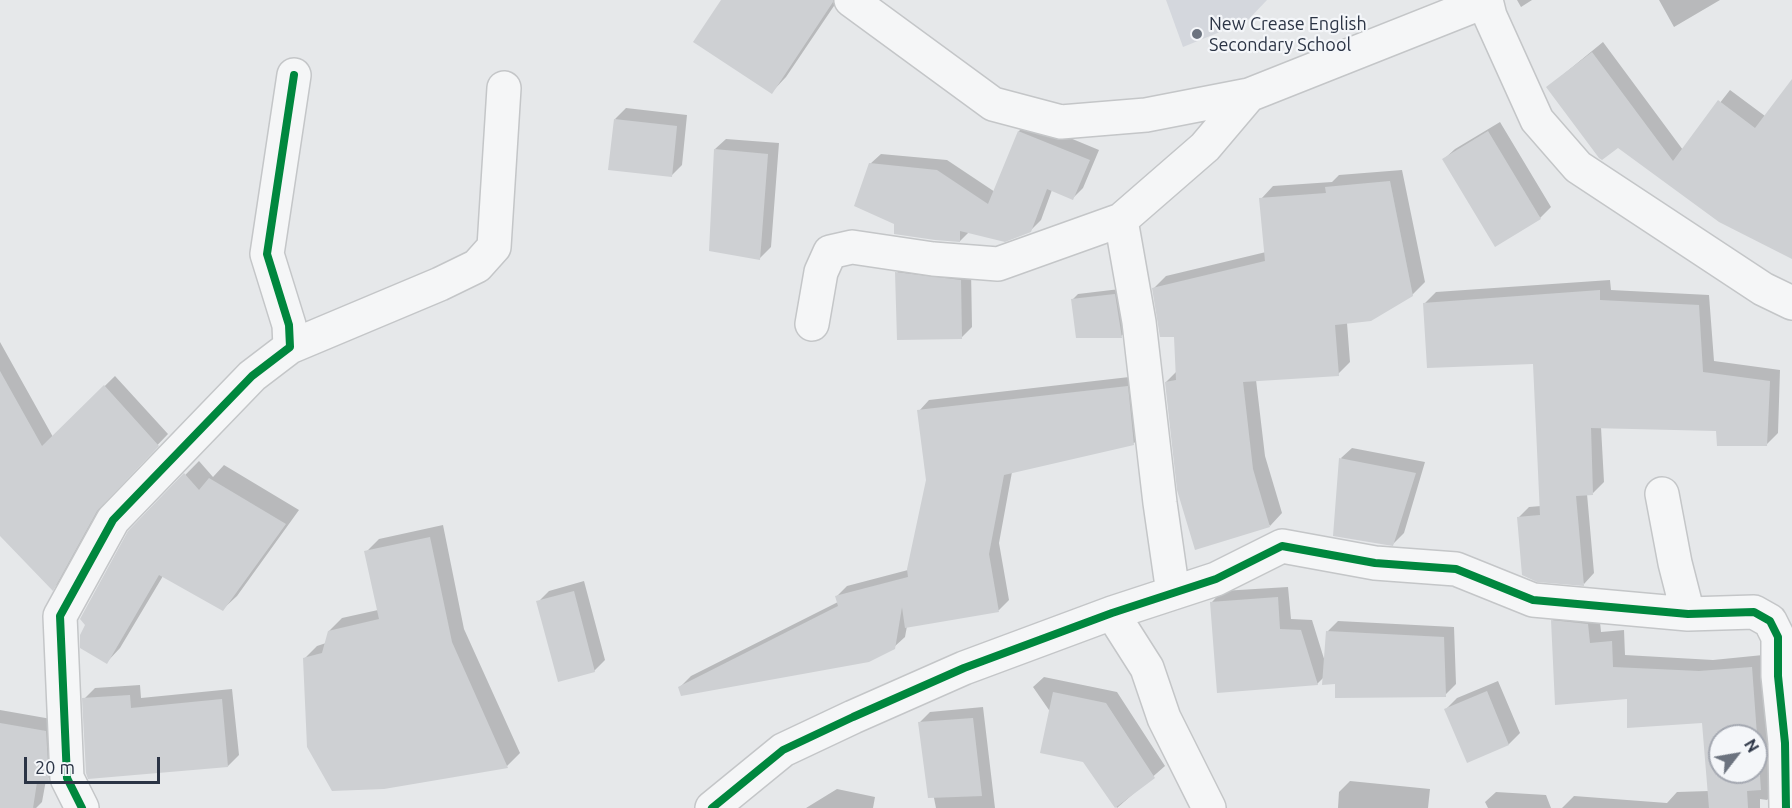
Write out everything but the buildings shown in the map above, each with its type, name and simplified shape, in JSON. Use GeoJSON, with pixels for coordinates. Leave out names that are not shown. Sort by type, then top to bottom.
{"type":"FeatureCollection","features":[{"type":"Feature","properties":{"kind":"street"},"geometry":{"type":"LineString","coordinates":[[851,0],[993,104],[1061,122],[1146,115],[1250,95],[1486,1],[1490,16],[1537,120],[1578,167],[1763,289],[1792,303]]}},
{"type":"Feature","properties":{"kind":"street"},"geometry":{"type":"LineString","coordinates":[[291,346],[289,325],[267,254],[294,75]]}},
{"type":"Feature","properties":{"kind":"street"},"geometry":{"type":"LineString","coordinates":[[82,808],[67,778],[60,616],[113,520],[252,376],[291,346],[440,284],[477,266],[494,247],[504,88]]}},
{"type":"Feature","properties":{"kind":"street"},"geometry":{"type":"LineString","coordinates":[[812,324],[821,272],[830,252],[852,247],[933,259],[998,264],[1120,220],[1205,147],[1250,95]]}},
{"type":"Feature","properties":{"kind":"street"},"geometry":{"type":"LineString","coordinates":[[1120,220],[1139,322],[1173,593]]}},
{"type":"Feature","properties":{"kind":"street"},"geometry":{"type":"LineString","coordinates":[[1662,494],[1675,563],[1688,614]]}},
{"type":"Feature","properties":{"kind":"street"},"geometry":{"type":"LineString","coordinates":[[712,808],[783,750],[964,668],[1112,613],[1216,579],[1282,546],[1375,563],[1456,569],[1533,600],[1688,614],[1754,612],[1770,621],[1778,637],[1778,676],[1785,743],[1786,808]]}},
{"type":"Feature","properties":{"kind":"street"},"geometry":{"type":"LineString","coordinates":[[1112,613],[1147,668],[1164,718],[1209,808]]}},
{"type":"Feature","properties":{"kind":"shaded area","name":"New Crease English Secondary School"},"geometry":{"type":"Polygon","coordinates":[[[1166,0],[1267,0],[1247,21],[1183,47],[1166,0]]]}},
{"type":"Feature","properties":{"kind":"cycle path"},"geometry":{"type":"LineString","coordinates":[[82,808],[67,778],[60,616],[113,520],[252,376],[290,347],[289,325],[267,254],[294,75]]}},
{"type":"Feature","properties":{"kind":"cycle path"},"geometry":{"type":"LineString","coordinates":[[712,808],[783,750],[853,717],[964,668],[1112,613],[1216,579],[1282,546],[1375,563],[1456,569],[1533,600],[1688,614],[1754,612],[1770,621],[1778,637],[1778,676],[1785,743],[1786,808]]}},
{"type":"Feature","properties":{"kind":"place","name":"New Crease English Secondary School"},"geometry":{"type":"Point","coordinates":[1197,34]}}]}
